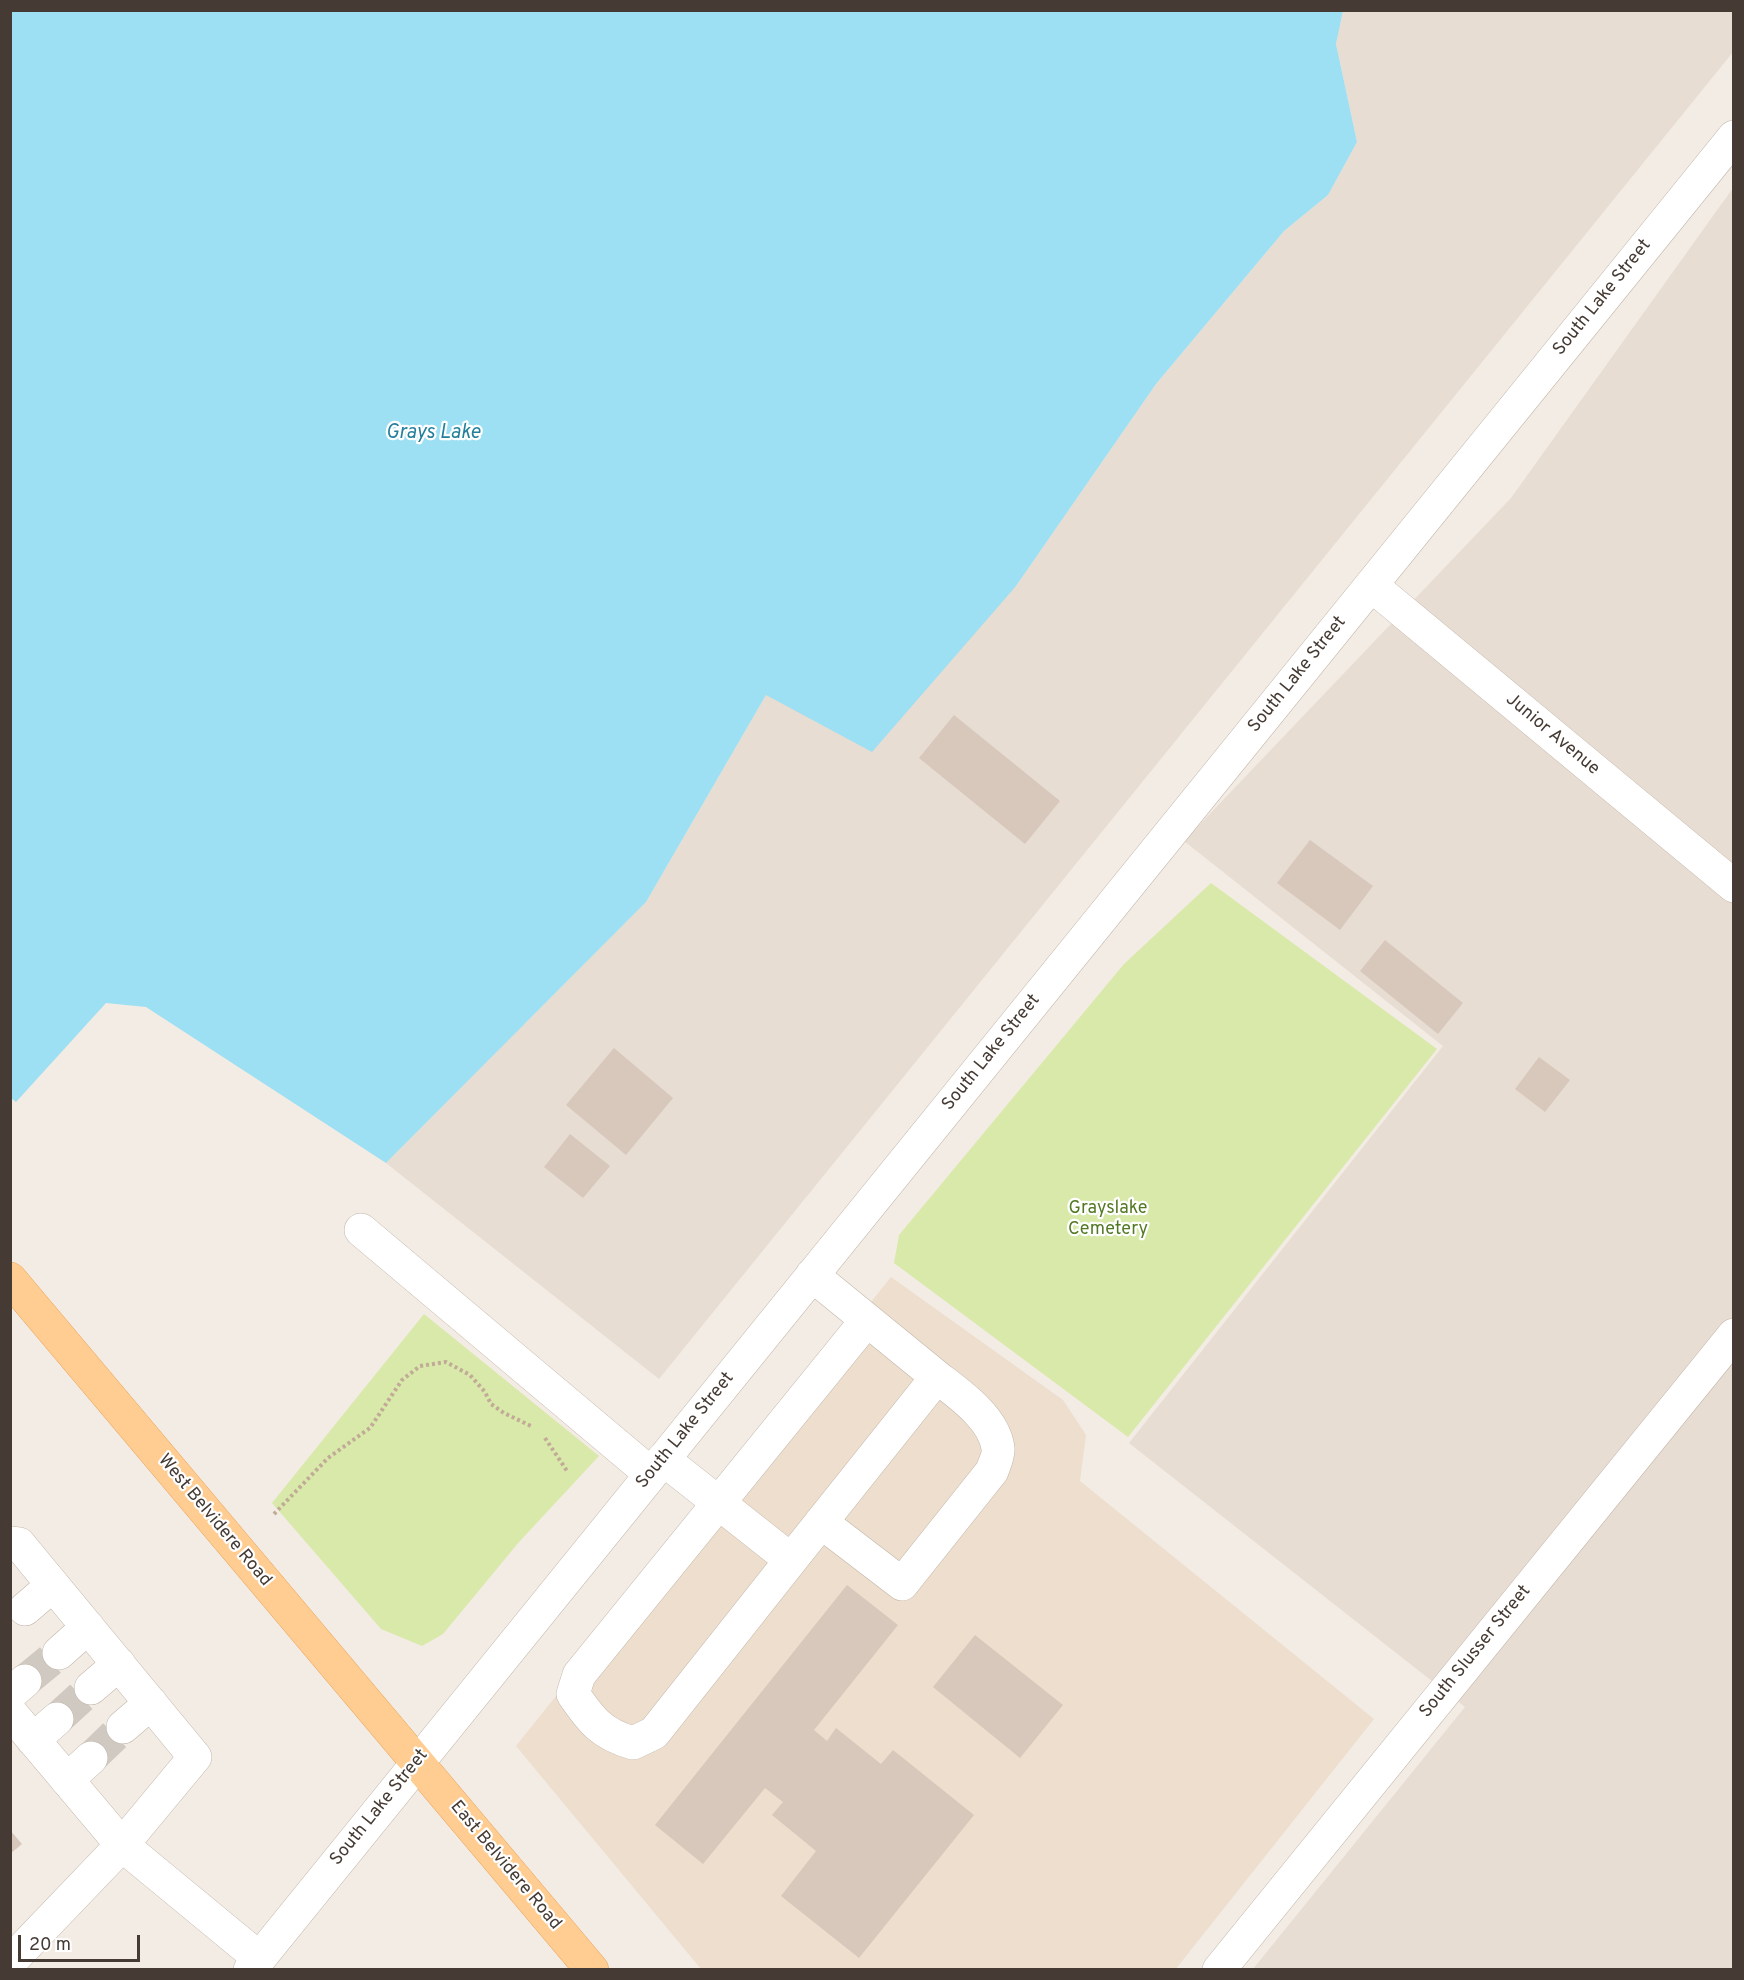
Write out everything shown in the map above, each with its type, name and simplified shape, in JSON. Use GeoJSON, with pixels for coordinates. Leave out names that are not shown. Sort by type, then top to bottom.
{"type":"FeatureCollection","features":[{"type":"Feature","properties":{"kind":"main road","name":"West Belvidere Road"},"geometry":{"type":"LineString","coordinates":[[14,1291],[417,1762]]}},
{"type":"Feature","properties":{"kind":"main road","name":"East Belvidere Road"},"geometry":{"type":"LineString","coordinates":[[417,1762],[592,1970]]}},
{"type":"Feature","properties":{"kind":"street","name":"South Lake Street"},"geometry":{"type":"LineString","coordinates":[[255,1964],[1734,137]]}},
{"type":"Feature","properties":{"kind":"street","name":"Junior Avenue"},"geometry":{"type":"LineString","coordinates":[[1371,585],[1734,886]]}},
{"type":"Feature","properties":{"kind":"street"},"geometry":{"type":"LineString","coordinates":[[361,1230],[657,1467],[718,1503],[791,1560]]}},
{"type":"Feature","properties":{"kind":"street"},"geometry":{"type":"LineString","coordinates":[[812,1275],[972,1405],[989,1426],[999,1449],[992,1471],[902,1584],[821,1522]]}},
{"type":"Feature","properties":{"kind":"street"},"geometry":{"type":"LineString","coordinates":[[867,1320],[579,1675],[573,1694],[590,1720],[615,1738],[633,1743],[654,1733],[937,1377]]}},
{"type":"Feature","properties":{"kind":"street","name":"South Slusser Street"},"geometry":{"type":"LineString","coordinates":[[1219,1970],[1734,1335]]}},
{"type":"Feature","properties":{"kind":"street"},"geometry":{"type":"LineString","coordinates":[[10,1544],[19,1544],[195,1757],[122,1845],[10,1962]]}},
{"type":"Feature","properties":{"kind":"street"},"geometry":{"type":"LineString","coordinates":[[25,1609],[53,1585]]}},
{"type":"Feature","properties":{"kind":"street"},"geometry":{"type":"LineString","coordinates":[[59,1653],[88,1626]]}},
{"type":"Feature","properties":{"kind":"street"},"geometry":{"type":"LineString","coordinates":[[91,1688],[119,1664]]}},
{"type":"Feature","properties":{"kind":"street"},"geometry":{"type":"LineString","coordinates":[[123,1727],[151,1703]]}},
{"type":"Feature","properties":{"kind":"street"},"geometry":{"type":"LineString","coordinates":[[10,1712],[45,1729],[67,1780],[122,1845],[255,1964]]}},
{"type":"Feature","properties":{"kind":"street"},"geometry":{"type":"LineString","coordinates":[[67,1780],[91,1758]]}},
{"type":"Feature","properties":{"kind":"path"},"geometry":{"type":"LineString","coordinates":[[274,1514],[328,1458],[369,1428],[402,1380],[420,1366],[446,1362],[470,1374],[485,1392],[491,1404],[537,1429]]}},
{"type":"Feature","properties":{"kind":"path"},"geometry":{"type":"LineString","coordinates":[[543,1435],[567,1471]]}},
{"type":"Feature","properties":{"kind":"shaded area"},"geometry":{"type":"Polygon","coordinates":[[[1343,11],[1733,11],[1733,52],[659,1379],[386,1163],[646,902],[766,695],[1016,586],[1156,384],[1284,231],[1328,195],[1357,142],[1336,44],[1343,11]]]}},
{"type":"Feature","properties":{"kind":"shaded area"},"geometry":{"type":"Polygon","coordinates":[[[1733,188],[1733,1969],[1253,1969],[1465,1707],[1129,1443],[1443,1046],[1184,841],[1511,498],[1733,188]]]}},
{"type":"Feature","properties":{"kind":"shaded area"},"geometry":{"type":"Polygon","coordinates":[[[891,1277],[1063,1400],[1086,1435],[1080,1481],[1374,1719],[1175,1970],[701,1969],[516,1746],[891,1277]]]}},
{"type":"Feature","properties":{"kind":"green space","name":"Grayslake Cemetery"},"geometry":{"type":"Polygon","coordinates":[[[1211,883],[1437,1049],[1128,1437],[894,1263],[899,1235],[1124,964],[1211,883]]]}},
{"type":"Feature","properties":{"kind":"green space"},"geometry":{"type":"Polygon","coordinates":[[[424,1314],[599,1456],[519,1542],[443,1634],[422,1646],[381,1629],[272,1503],[424,1314]]]}},
{"type":"Feature","properties":{"kind":"water","name":"Grays Lake"},"geometry":{"type":"Polygon","coordinates":[[[10,11],[1343,11],[1336,44],[1357,142],[1328,195],[1284,231],[1156,384],[1016,586],[872,752],[766,695],[646,902],[386,1163],[146,1007],[106,1003],[16,1102],[11,1098],[10,11]]]}},
{"type":"Feature","properties":{"kind":"building"},"geometry":{"type":"Polygon","coordinates":[[[954,715],[1060,801],[1025,844],[919,758],[954,715]]]}},
{"type":"Feature","properties":{"kind":"building"},"geometry":{"type":"Polygon","coordinates":[[[1310,840],[1373,886],[1340,930],[1277,883],[1310,840]]]}},
{"type":"Feature","properties":{"kind":"building"},"geometry":{"type":"Polygon","coordinates":[[[1385,940],[1463,1003],[1438,1034],[1360,971],[1385,940]]]}},
{"type":"Feature","properties":{"kind":"building"},"geometry":{"type":"Polygon","coordinates":[[[614,1048],[673,1098],[626,1155],[566,1105],[614,1048]]]}},
{"type":"Feature","properties":{"kind":"building"},"geometry":{"type":"Polygon","coordinates":[[[1539,1057],[1570,1080],[1545,1112],[1515,1089],[1539,1057]]]}},
{"type":"Feature","properties":{"kind":"building"},"geometry":{"type":"Polygon","coordinates":[[[570,1134],[610,1166],[583,1198],[544,1167],[570,1134]]]}},
{"type":"Feature","properties":{"kind":"building"},"geometry":{"type":"Polygon","coordinates":[[[847,1585],[898,1625],[814,1730],[827,1741],[836,1728],[881,1764],[893,1750],[974,1815],[859,1958],[781,1896],[816,1851],[772,1815],[783,1802],[765,1788],[703,1864],[655,1825],[847,1585]]]}},
{"type":"Feature","properties":{"kind":"building"},"geometry":{"type":"Polygon","coordinates":[[[975,1635],[1063,1705],[1020,1758],[933,1687],[975,1635]]]}},
{"type":"Feature","properties":{"kind":"building"},"geometry":{"type":"Polygon","coordinates":[[[10,1830],[22,1844],[10,1854],[10,1830]]]}},
{"type":"Feature","properties":{"kind":"tunnel"},"geometry":{"type":"LineString","coordinates":[[25,1681],[59,1653]]}},
{"type":"Feature","properties":{"kind":"tunnel"},"geometry":{"type":"LineString","coordinates":[[57,1719],[91,1688]]}},
{"type":"Feature","properties":{"kind":"tunnel"},"geometry":{"type":"LineString","coordinates":[[91,1758],[123,1727]]}}]}
